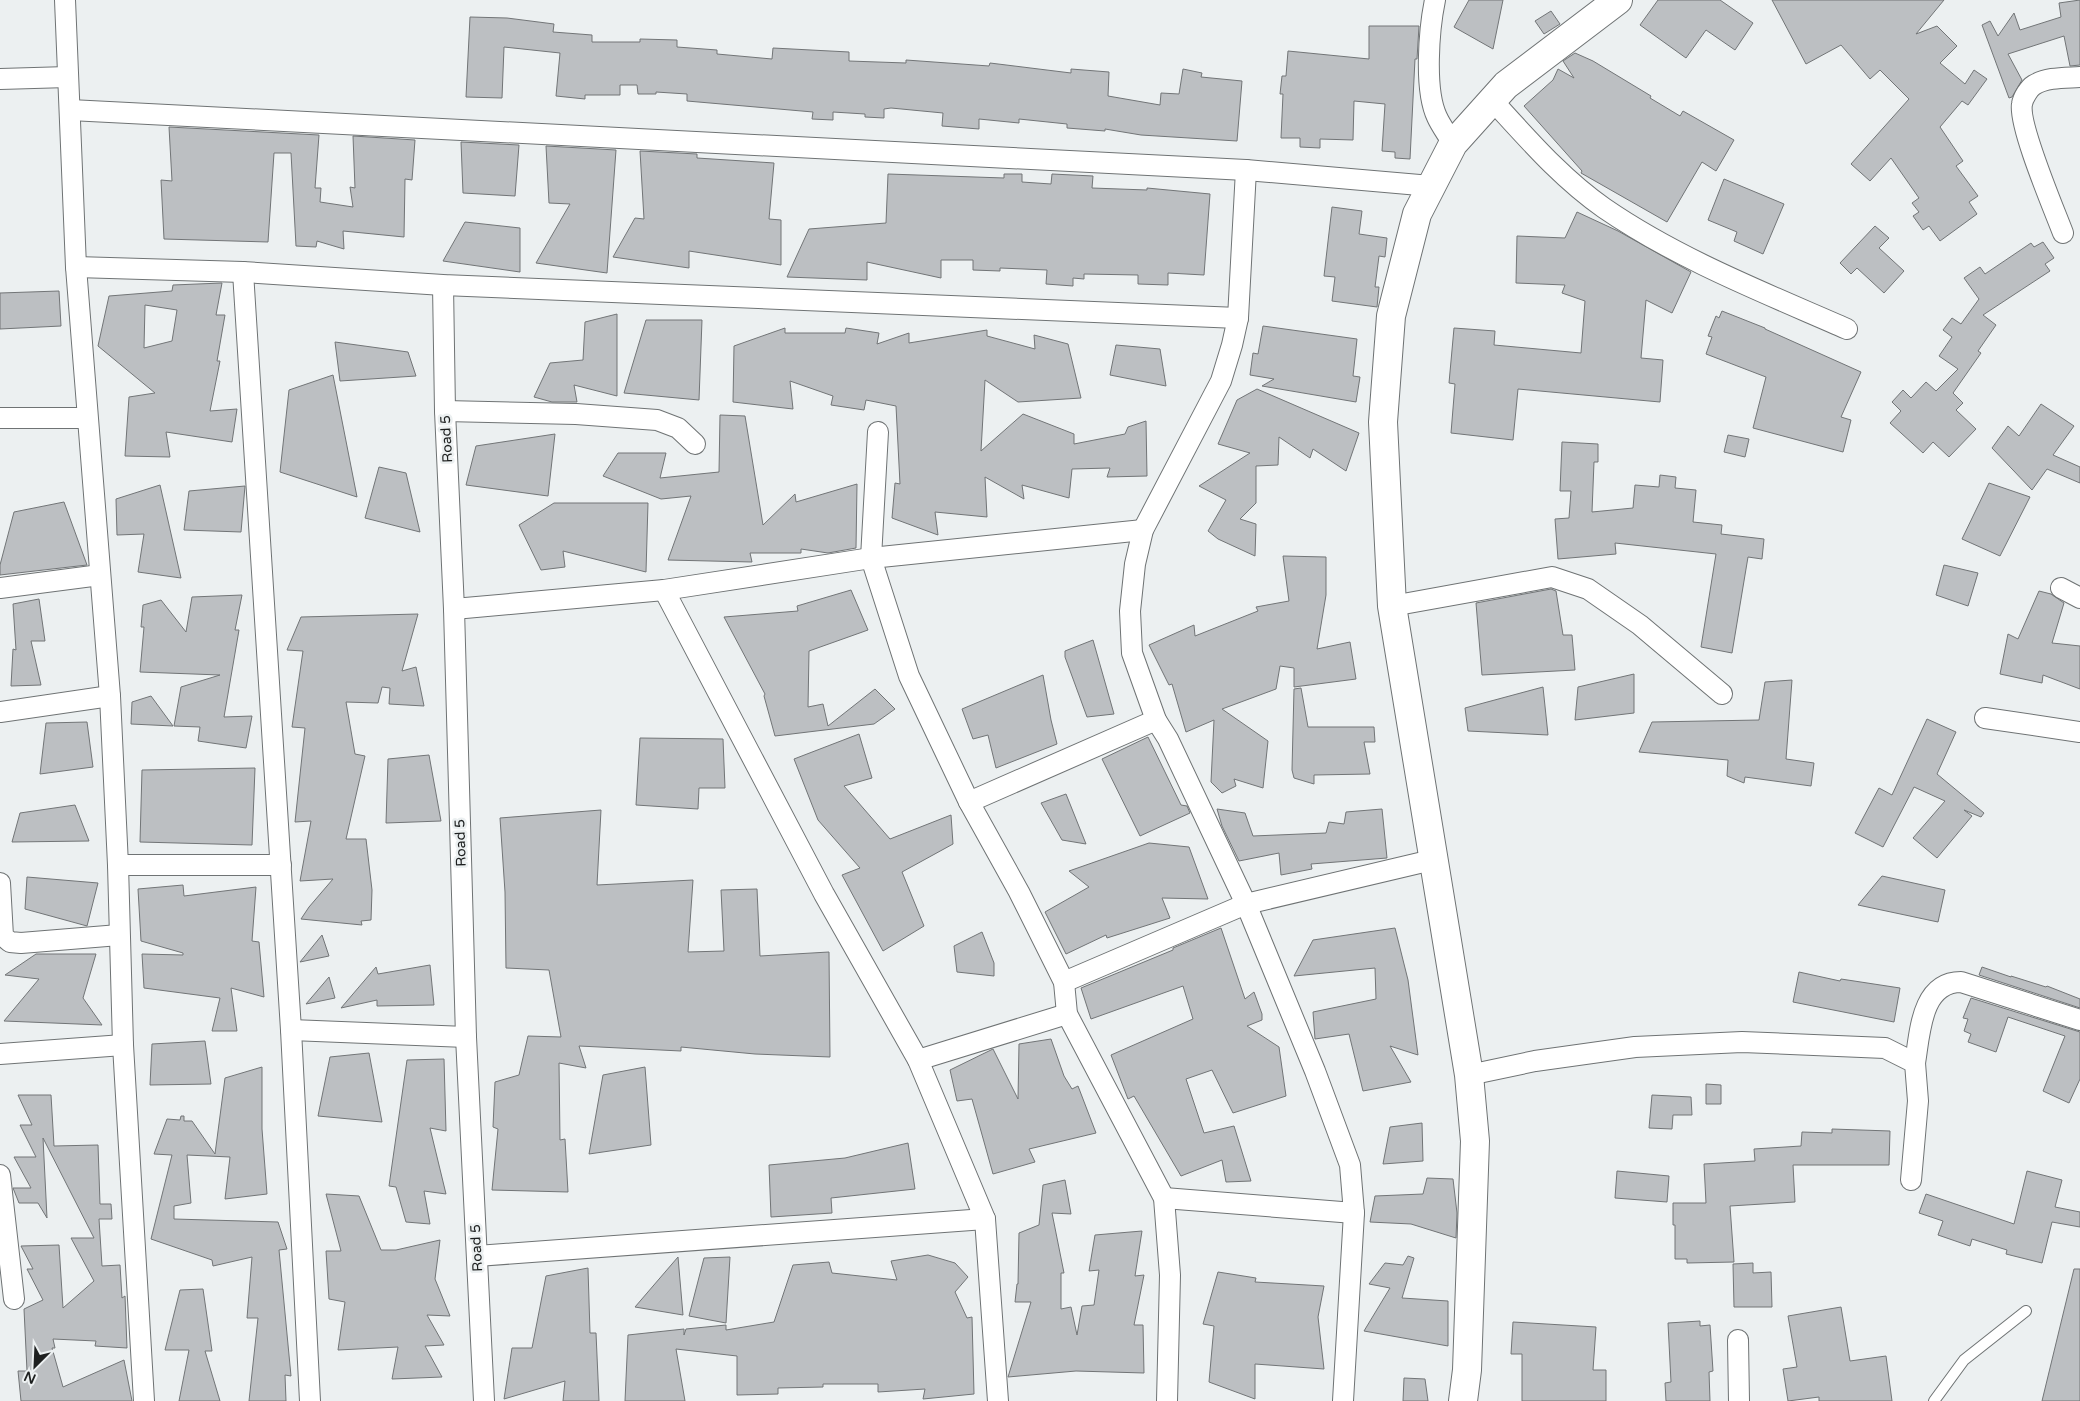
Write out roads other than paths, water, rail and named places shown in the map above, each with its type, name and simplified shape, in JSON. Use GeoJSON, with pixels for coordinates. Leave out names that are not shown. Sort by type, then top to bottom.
{"type":"FeatureCollection","features":[{"type":"Feature","properties":{"kind":"street"},"geometry":{"type":"LineString","coordinates":[[65,0],[76,267],[110,696],[118,865],[123,1045],[144,1401]]}},
{"type":"Feature","properties":{"kind":"street"},"geometry":{"type":"LineString","coordinates":[[1434,0],[1428,80],[1430,96],[1436,116],[1453,144]]}},
{"type":"Feature","properties":{"kind":"street"},"geometry":{"type":"LineString","coordinates":[[1463,1401],[1467,1370],[1476,1141],[1469,1075],[1432,860],[1392,606],[1383,422],[1391,316],[1417,214],[1453,144],[1506,84],[1618,0]]}},
{"type":"Feature","properties":{"kind":"street"},"geometry":{"type":"LineString","coordinates":[[0,79],[68,77]]}},
{"type":"Feature","properties":{"kind":"street"},"geometry":{"type":"LineString","coordinates":[[2063,233],[2024,125],[2022,104],[2027,93],[2034,85],[2050,79],[2080,77]]}},
{"type":"Feature","properties":{"kind":"street"},"geometry":{"type":"LineString","coordinates":[[1492,100],[1565,177],[1617,216],[1645,234],[1734,279],[1847,329]]}},
{"type":"Feature","properties":{"kind":"street"},"geometry":{"type":"LineString","coordinates":[[70,110],[1246,170],[1431,186]]}},
{"type":"Feature","properties":{"kind":"street"},"geometry":{"type":"LineString","coordinates":[[1246,170],[1238,318],[1221,381],[1143,530],[1135,564],[1130,620],[1132,653],[1156,720],[1168,739],[1246,904],[1315,1071],[1350,1165],[1354,1213],[1343,1401]]}},
{"type":"Feature","properties":{"kind":"street"},"geometry":{"type":"LineString","coordinates":[[76,267],[243,272],[442,285],[1238,318]]}},
{"type":"Feature","properties":{"kind":"street"},"geometry":{"type":"LineString","coordinates":[[243,272],[291,1030],[310,1401]]}},
{"type":"Feature","properties":{"kind":"street","name":"Road 5"},"geometry":{"type":"LineString","coordinates":[[442,285],[445,411],[454,609],[466,1037],[484,1401]]}},
{"type":"Feature","properties":{"kind":"street"},"geometry":{"type":"LineString","coordinates":[[445,411],[576,414],[657,420],[678,428],[695,444]]}},
{"type":"Feature","properties":{"kind":"street"},"geometry":{"type":"LineString","coordinates":[[0,418],[87,418]]}},
{"type":"Feature","properties":{"kind":"street"},"geometry":{"type":"LineString","coordinates":[[878,432],[871,558],[909,676],[969,802],[1019,892],[1064,982],[1067,1014],[1164,1198],[1170,1275],[1167,1401]]}},
{"type":"Feature","properties":{"kind":"street"},"geometry":{"type":"LineString","coordinates":[[454,609],[664,590],[871,558],[1143,530]]}},
{"type":"Feature","properties":{"kind":"street"},"geometry":{"type":"LineString","coordinates":[[0,588],[100,575]]}},
{"type":"Feature","properties":{"kind":"street"},"geometry":{"type":"LineString","coordinates":[[1392,606],[1552,577],[1588,589],[1640,625],[1722,694]]}},
{"type":"Feature","properties":{"kind":"street"},"geometry":{"type":"LineString","coordinates":[[2061,588],[2080,598]]}},
{"type":"Feature","properties":{"kind":"street"},"geometry":{"type":"LineString","coordinates":[[664,590],[824,894],[918,1060],[986,1219],[998,1401]]}},
{"type":"Feature","properties":{"kind":"street"},"geometry":{"type":"LineString","coordinates":[[0,712],[110,696]]}},
{"type":"Feature","properties":{"kind":"street"},"geometry":{"type":"LineString","coordinates":[[1985,718],[2080,732]]}},
{"type":"Feature","properties":{"kind":"street"},"geometry":{"type":"LineString","coordinates":[[969,802],[1156,720]]}},
{"type":"Feature","properties":{"kind":"street"},"geometry":{"type":"LineString","coordinates":[[1064,982],[1246,904],[1432,860]]}},
{"type":"Feature","properties":{"kind":"street"},"geometry":{"type":"LineString","coordinates":[[118,865],[281,865]]}},
{"type":"Feature","properties":{"kind":"street"},"geometry":{"type":"LineString","coordinates":[[0,883],[3,936],[10,942],[21,943],[120,935]]}},
{"type":"Feature","properties":{"kind":"street"},"geometry":{"type":"LineString","coordinates":[[1911,1180],[1918,1101],[1915,1063],[1923,1011],[1937,991],[1951,982],[1961,982],[2080,1020]]}},
{"type":"Feature","properties":{"kind":"street"},"geometry":{"type":"LineString","coordinates":[[918,1060],[1067,1014]]}},
{"type":"Feature","properties":{"kind":"street"},"geometry":{"type":"LineString","coordinates":[[291,1030],[466,1037]]}},
{"type":"Feature","properties":{"kind":"street"},"geometry":{"type":"LineString","coordinates":[[1469,1075],[1535,1061],[1635,1047],[1742,1042],[1884,1048],[1915,1063]]}},
{"type":"Feature","properties":{"kind":"street"},"geometry":{"type":"LineString","coordinates":[[0,1054],[123,1045]]}},
{"type":"Feature","properties":{"kind":"street"},"geometry":{"type":"LineString","coordinates":[[0,1175],[14,1299]]}},
{"type":"Feature","properties":{"kind":"street"},"geometry":{"type":"LineString","coordinates":[[1164,1198],[1354,1213]]}},
{"type":"Feature","properties":{"kind":"street"},"geometry":{"type":"LineString","coordinates":[[477,1256],[986,1219]]}},
{"type":"Feature","properties":{"kind":"street"},"geometry":{"type":"LineString","coordinates":[[1738,1340],[1739,1401]]}},
{"type":"Feature","properties":{"kind":"lane"},"geometry":{"type":"LineString","coordinates":[[1934,1401],[1964,1360],[2026,1311]]}}]}
